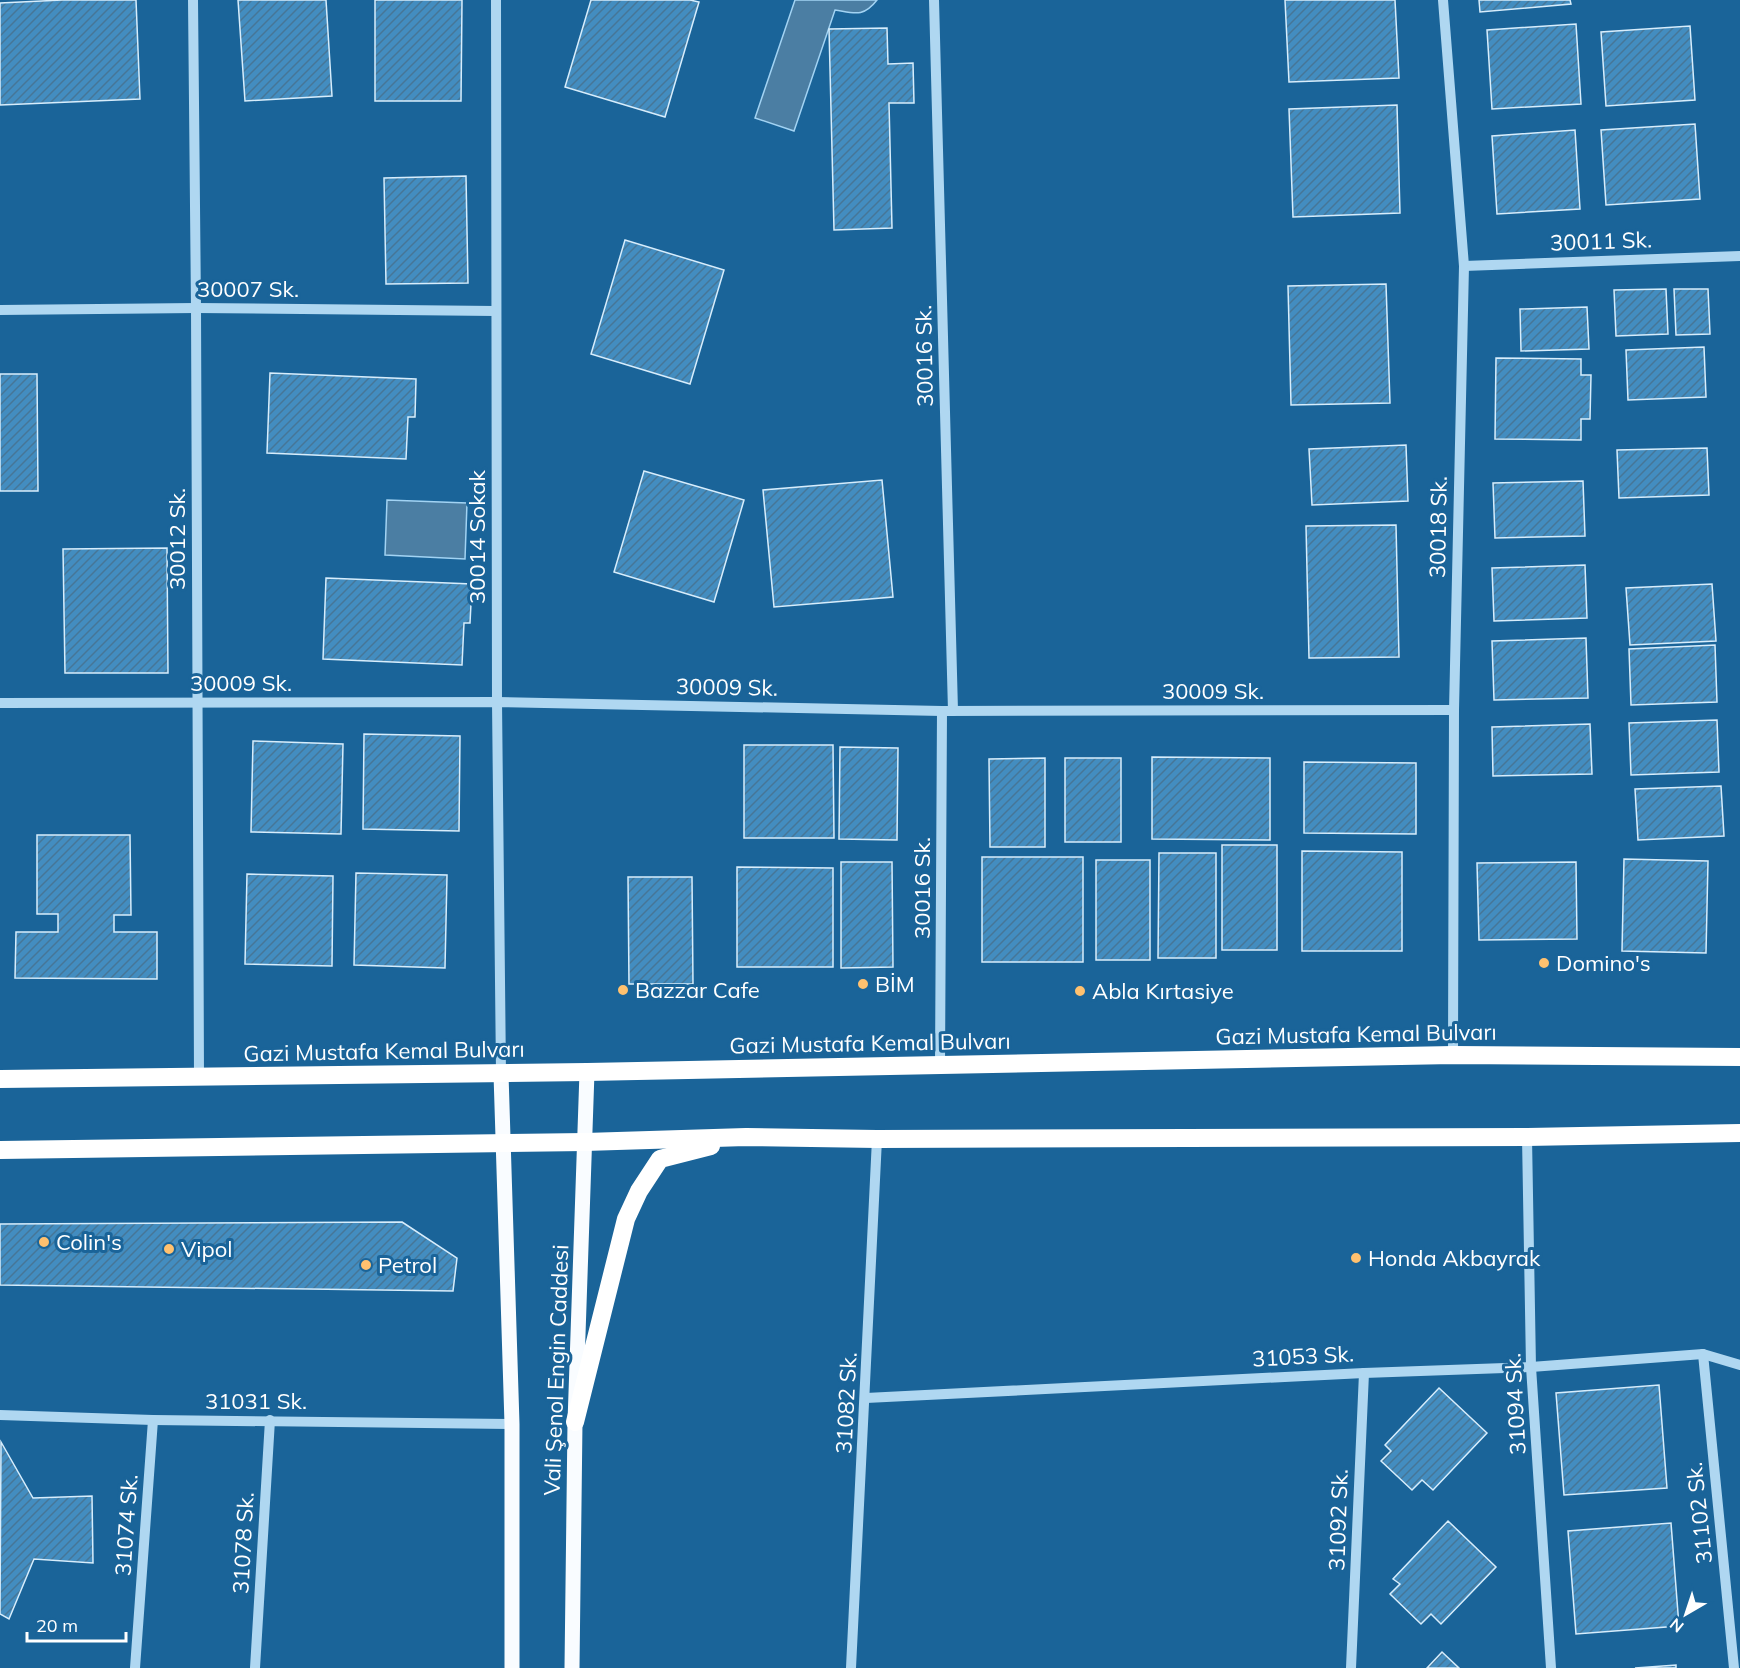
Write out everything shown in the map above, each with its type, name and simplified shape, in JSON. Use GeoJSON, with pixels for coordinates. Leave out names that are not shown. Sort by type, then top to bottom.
{"type":"FeatureCollection","features":[{"type":"Feature","properties":{"kind":"highway","name":"Gazi Mustafa Kemal Bulvarı"},"geometry":{"type":"LineString","coordinates":[[0,1079],[501,1074],[1453,1055],[1740,1057]]}},
{"type":"Feature","properties":{"kind":"highway"},"geometry":{"type":"LineString","coordinates":[[0,1150],[585,1142],[746,1137],[877,1139],[1527,1137],[1740,1133]]}},
{"type":"Feature","properties":{"kind":"highway"},"geometry":{"type":"LineString","coordinates":[[575,1422],[626,1219],[639,1191],[660,1159],[746,1137]]}},
{"type":"Feature","properties":{"kind":"main road","name":"Vali Şenol Engin Caddesi"},"geometry":{"type":"LineString","coordinates":[[572,1668],[575,1422],[587,1072]]}},
{"type":"Feature","properties":{"kind":"main road","name":"Vali Şenol Engin Caddesi"},"geometry":{"type":"LineString","coordinates":[[501,1074],[512,1424],[512,1668]]}},
{"type":"Feature","properties":{"kind":"street","name":"30012 Sk."},"geometry":{"type":"LineString","coordinates":[[193,0],[199,1078]]}},
{"type":"Feature","properties":{"kind":"street","name":"30014 Sokak"},"geometry":{"type":"LineString","coordinates":[[496,0],[495,311],[501,1074]]}},
{"type":"Feature","properties":{"kind":"street","name":"30016 Sk."},"geometry":{"type":"LineString","coordinates":[[934,0],[947,711],[940,1065]]}},
{"type":"Feature","properties":{"kind":"street","name":"30018 Sk."},"geometry":{"type":"LineString","coordinates":[[1443,0],[1464,266],[1454,710],[1453,1055]]}},
{"type":"Feature","properties":{"kind":"street","name":"30011 Sk."},"geometry":{"type":"LineString","coordinates":[[1464,266],[1740,256]]}},
{"type":"Feature","properties":{"kind":"street","name":"30007 Sk."},"geometry":{"type":"LineString","coordinates":[[0,310],[196,308],[495,311]]}},
{"type":"Feature","properties":{"kind":"street","name":"30009 Sk."},"geometry":{"type":"LineString","coordinates":[[0,703],[497,702],[947,711],[1454,710]]}},
{"type":"Feature","properties":{"kind":"street","name":"31094 Sk."},"geometry":{"type":"LineString","coordinates":[[1527,1137],[1531,1367],[1551,1668]]}},
{"type":"Feature","properties":{"kind":"street","name":"31082 Sk."},"geometry":{"type":"LineString","coordinates":[[851,1668],[877,1139]]}},
{"type":"Feature","properties":{"kind":"street","name":"31053 Sk."},"geometry":{"type":"LineString","coordinates":[[866,1398],[1531,1367],[1703,1354],[1740,1365]]}},
{"type":"Feature","properties":{"kind":"street","name":"31102 Sk."},"geometry":{"type":"LineString","coordinates":[[1703,1354],[1734,1668]]}},
{"type":"Feature","properties":{"kind":"street","name":"31092 Sk."},"geometry":{"type":"LineString","coordinates":[[1351,1668],[1364,1373]]}},
{"type":"Feature","properties":{"kind":"street","name":"31031 Sk."},"geometry":{"type":"LineString","coordinates":[[0,1415],[153,1420],[512,1424]]}},
{"type":"Feature","properties":{"kind":"street","name":"31074 Sk."},"geometry":{"type":"LineString","coordinates":[[135,1668],[153,1420]]}},
{"type":"Feature","properties":{"kind":"street","name":"31078 Sk."},"geometry":{"type":"LineString","coordinates":[[255,1668],[270,1420]]}},
{"type":"Feature","properties":{"kind":"water"},"geometry":{"type":"Polygon","coordinates":[[[795,0],[877,0],[863,12],[835,10],[794,131],[755,118],[795,0]]]}},
{"type":"Feature","properties":{"kind":"water"},"geometry":{"type":"Polygon","coordinates":[[[387,500],[467,503],[465,559],[385,555],[387,500]]]}},
{"type":"Feature","properties":{"kind":"building"},"geometry":{"type":"Polygon","coordinates":[[[136,0],[140,99],[0,105],[0,3],[136,0]]]}},
{"type":"Feature","properties":{"kind":"building"},"geometry":{"type":"Polygon","coordinates":[[[238,0],[326,0],[332,96],[245,101],[238,0]]]}},
{"type":"Feature","properties":{"kind":"building"},"geometry":{"type":"Polygon","coordinates":[[[375,0],[462,0],[461,101],[375,101],[375,0]]]}},
{"type":"Feature","properties":{"kind":"building"},"geometry":{"type":"Polygon","coordinates":[[[591,0],[690,0],[699,2],[665,117],[565,87],[591,0]]]}},
{"type":"Feature","properties":{"kind":"building"},"geometry":{"type":"Polygon","coordinates":[[[1285,0],[1395,0],[1399,78],[1289,82],[1285,0]]]}},
{"type":"Feature","properties":{"kind":"building"},"geometry":{"type":"Polygon","coordinates":[[[1479,0],[1570,0],[1571,4],[1480,12],[1479,0]]]}},
{"type":"Feature","properties":{"kind":"building"},"geometry":{"type":"Polygon","coordinates":[[[1576,24],[1581,104],[1492,109],[1487,30],[1576,24]]]}},
{"type":"Feature","properties":{"kind":"building"},"geometry":{"type":"Polygon","coordinates":[[[1690,26],[1695,100],[1606,106],[1601,32],[1690,26]]]}},
{"type":"Feature","properties":{"kind":"building"},"geometry":{"type":"Polygon","coordinates":[[[887,28],[888,64],[913,63],[914,103],[889,103],[892,228],[834,230],[829,29],[887,28]]]}},
{"type":"Feature","properties":{"kind":"building"},"geometry":{"type":"Polygon","coordinates":[[[1397,105],[1400,213],[1293,217],[1289,109],[1397,105]]]}},
{"type":"Feature","properties":{"kind":"building"},"geometry":{"type":"Polygon","coordinates":[[[1695,124],[1700,199],[1606,205],[1601,130],[1695,124]]]}},
{"type":"Feature","properties":{"kind":"building"},"geometry":{"type":"Polygon","coordinates":[[[1575,130],[1580,209],[1497,214],[1492,136],[1575,130]]]}},
{"type":"Feature","properties":{"kind":"building"},"geometry":{"type":"Polygon","coordinates":[[[466,176],[468,283],[386,284],[384,178],[466,176]]]}},
{"type":"Feature","properties":{"kind":"building"},"geometry":{"type":"Polygon","coordinates":[[[625,240],[724,270],[690,384],[591,354],[625,240]]]}},
{"type":"Feature","properties":{"kind":"building"},"geometry":{"type":"Polygon","coordinates":[[[1386,284],[1390,403],[1291,405],[1288,286],[1386,284]]]}},
{"type":"Feature","properties":{"kind":"building"},"geometry":{"type":"Polygon","coordinates":[[[1666,289],[1668,334],[1616,336],[1614,290],[1666,289]]]}},
{"type":"Feature","properties":{"kind":"building"},"geometry":{"type":"Polygon","coordinates":[[[1674,289],[1708,289],[1710,334],[1676,335],[1674,289]]]}},
{"type":"Feature","properties":{"kind":"building"},"geometry":{"type":"Polygon","coordinates":[[[1587,307],[1589,349],[1521,351],[1520,309],[1587,307]]]}},
{"type":"Feature","properties":{"kind":"building"},"geometry":{"type":"Polygon","coordinates":[[[1704,347],[1706,397],[1628,400],[1626,350],[1704,347]]]}},
{"type":"Feature","properties":{"kind":"building"},"geometry":{"type":"Polygon","coordinates":[[[1496,358],[1581,359],[1581,375],[1591,375],[1590,419],[1581,419],[1581,440],[1495,439],[1496,358]]]}},
{"type":"Feature","properties":{"kind":"building"},"geometry":{"type":"Polygon","coordinates":[[[270,373],[416,379],[415,417],[408,417],[406,459],[267,453],[270,373]]]}},
{"type":"Feature","properties":{"kind":"building"},"geometry":{"type":"Polygon","coordinates":[[[0,374],[37,374],[38,491],[0,491],[0,374]]]}},
{"type":"Feature","properties":{"kind":"building"},"geometry":{"type":"Polygon","coordinates":[[[1406,445],[1408,501],[1312,505],[1309,449],[1406,445]]]}},
{"type":"Feature","properties":{"kind":"building"},"geometry":{"type":"Polygon","coordinates":[[[1707,448],[1709,495],[1619,498],[1617,450],[1707,448]]]}},
{"type":"Feature","properties":{"kind":"building"},"geometry":{"type":"Polygon","coordinates":[[[644,471],[744,500],[714,602],[614,572],[644,471]]]}},
{"type":"Feature","properties":{"kind":"building"},"geometry":{"type":"Polygon","coordinates":[[[882,480],[893,597],[774,607],[763,490],[882,480]]]}},
{"type":"Feature","properties":{"kind":"building"},"geometry":{"type":"Polygon","coordinates":[[[1583,481],[1585,536],[1495,538],[1493,483],[1583,481]]]}},
{"type":"Feature","properties":{"kind":"building"},"geometry":{"type":"Polygon","coordinates":[[[1396,525],[1399,657],[1309,658],[1306,526],[1396,525]]]}},
{"type":"Feature","properties":{"kind":"building"},"geometry":{"type":"Polygon","coordinates":[[[167,548],[168,673],[65,673],[63,549],[167,548]]]}},
{"type":"Feature","properties":{"kind":"building"},"geometry":{"type":"Polygon","coordinates":[[[1585,565],[1587,618],[1494,621],[1492,568],[1585,565]]]}},
{"type":"Feature","properties":{"kind":"building"},"geometry":{"type":"Polygon","coordinates":[[[326,578],[472,584],[470,623],[464,623],[462,665],[323,659],[326,578]]]}},
{"type":"Feature","properties":{"kind":"building"},"geometry":{"type":"Polygon","coordinates":[[[1712,584],[1716,641],[1630,645],[1626,588],[1712,584]]]}},
{"type":"Feature","properties":{"kind":"building"},"geometry":{"type":"Polygon","coordinates":[[[1586,638],[1588,698],[1494,700],[1492,641],[1586,638]]]}},
{"type":"Feature","properties":{"kind":"building"},"geometry":{"type":"Polygon","coordinates":[[[1715,645],[1717,702],[1631,705],[1629,649],[1715,645]]]}},
{"type":"Feature","properties":{"kind":"building"},"geometry":{"type":"Polygon","coordinates":[[[1717,720],[1719,772],[1631,775],[1629,723],[1717,720]]]}},
{"type":"Feature","properties":{"kind":"building"},"geometry":{"type":"Polygon","coordinates":[[[1590,724],[1592,774],[1493,776],[1492,727],[1590,724]]]}},
{"type":"Feature","properties":{"kind":"building"},"geometry":{"type":"Polygon","coordinates":[[[364,734],[460,736],[459,831],[363,829],[364,734]]]}},
{"type":"Feature","properties":{"kind":"building"},"geometry":{"type":"Polygon","coordinates":[[[253,741],[343,744],[341,834],[251,832],[253,741]]]}},
{"type":"Feature","properties":{"kind":"building"},"geometry":{"type":"Polygon","coordinates":[[[744,745],[833,745],[834,838],[744,838],[744,745]]]}},
{"type":"Feature","properties":{"kind":"building"},"geometry":{"type":"Polygon","coordinates":[[[840,747],[898,748],[897,840],[839,839],[840,747]]]}},
{"type":"Feature","properties":{"kind":"building"},"geometry":{"type":"Polygon","coordinates":[[[1152,757],[1270,758],[1270,840],[1152,839],[1152,757]]]}},
{"type":"Feature","properties":{"kind":"building"},"geometry":{"type":"Polygon","coordinates":[[[1045,758],[1045,847],[990,847],[989,759],[1045,758]]]}},
{"type":"Feature","properties":{"kind":"building"},"geometry":{"type":"Polygon","coordinates":[[[1065,758],[1121,758],[1121,842],[1065,842],[1065,758]]]}},
{"type":"Feature","properties":{"kind":"building"},"geometry":{"type":"Polygon","coordinates":[[[1304,762],[1416,763],[1416,834],[1304,833],[1304,762]]]}},
{"type":"Feature","properties":{"kind":"building"},"geometry":{"type":"Polygon","coordinates":[[[1721,786],[1724,836],[1638,840],[1635,789],[1721,786]]]}},
{"type":"Feature","properties":{"kind":"building"},"geometry":{"type":"Polygon","coordinates":[[[37,835],[130,835],[131,915],[114,915],[114,932],[157,932],[157,979],[15,978],[16,932],[58,932],[58,914],[37,914],[37,835]]]}},
{"type":"Feature","properties":{"kind":"building"},"geometry":{"type":"Polygon","coordinates":[[[1222,845],[1277,845],[1277,950],[1222,950],[1222,845]]]}},
{"type":"Feature","properties":{"kind":"building"},"geometry":{"type":"Polygon","coordinates":[[[1302,851],[1402,852],[1402,951],[1302,951],[1302,851]]]}},
{"type":"Feature","properties":{"kind":"building"},"geometry":{"type":"Polygon","coordinates":[[[1159,853],[1216,853],[1216,958],[1158,958],[1159,853]]]}},
{"type":"Feature","properties":{"kind":"building"},"geometry":{"type":"Polygon","coordinates":[[[982,857],[1083,857],[1083,962],[982,962],[982,857]]]}},
{"type":"Feature","properties":{"kind":"building"},"geometry":{"type":"Polygon","coordinates":[[[1624,859],[1708,861],[1706,953],[1622,951],[1624,859]]]}},
{"type":"Feature","properties":{"kind":"building"},"geometry":{"type":"Polygon","coordinates":[[[1096,860],[1150,860],[1150,960],[1096,960],[1096,860]]]}},
{"type":"Feature","properties":{"kind":"building"},"geometry":{"type":"Polygon","coordinates":[[[841,862],[892,862],[893,967],[841,968],[841,862]]]}},
{"type":"Feature","properties":{"kind":"building"},"geometry":{"type":"Polygon","coordinates":[[[1576,862],[1577,939],[1479,940],[1477,863],[1576,862]]]}},
{"type":"Feature","properties":{"kind":"building"},"geometry":{"type":"Polygon","coordinates":[[[737,867],[833,868],[833,967],[737,967],[737,867]]]}},
{"type":"Feature","properties":{"kind":"building"},"geometry":{"type":"Polygon","coordinates":[[[356,873],[447,875],[445,968],[354,965],[356,873]]]}},
{"type":"Feature","properties":{"kind":"building"},"geometry":{"type":"Polygon","coordinates":[[[247,874],[333,876],[332,966],[245,964],[247,874]]]}},
{"type":"Feature","properties":{"kind":"building"},"geometry":{"type":"Polygon","coordinates":[[[628,877],[692,877],[693,984],[629,984],[628,877]]]}},
{"type":"Feature","properties":{"kind":"building"},"geometry":{"type":"Polygon","coordinates":[[[402,1222],[457,1258],[453,1291],[0,1285],[0,1224],[402,1222]]]}},
{"type":"Feature","properties":{"kind":"building"},"geometry":{"type":"Polygon","coordinates":[[[1659,1385],[1667,1488],[1564,1495],[1556,1393],[1659,1385]]]}},
{"type":"Feature","properties":{"kind":"building"},"geometry":{"type":"Polygon","coordinates":[[[1439,1388],[1487,1433],[1433,1490],[1422,1480],[1412,1490],[1381,1461],[1391,1451],[1385,1445],[1439,1388]]]}},
{"type":"Feature","properties":{"kind":"building"},"geometry":{"type":"Polygon","coordinates":[[[1,1442],[33,1498],[92,1496],[93,1563],[34,1559],[9,1619],[0,1614],[1,1442]]]}},
{"type":"Feature","properties":{"kind":"building"},"geometry":{"type":"Polygon","coordinates":[[[1448,1521],[1496,1567],[1441,1624],[1431,1614],[1421,1624],[1390,1594],[1400,1584],[1393,1579],[1448,1521]]]}},
{"type":"Feature","properties":{"kind":"building"},"geometry":{"type":"Polygon","coordinates":[[[1671,1523],[1679,1626],[1576,1634],[1568,1531],[1671,1523]]]}},
{"type":"Feature","properties":{"kind":"building"},"geometry":{"type":"Polygon","coordinates":[[[1442,1652],[1459,1668],[1427,1668],[1442,1652]]]}},
{"type":"Feature","properties":{"kind":"building"},"geometry":{"type":"Polygon","coordinates":[[[1676,1665],[1676,1668],[1635,1668],[1676,1665]]]}},
{"type":"Feature","properties":{"kind":"place","name":"Domino's"},"geometry":{"type":"Point","coordinates":[1544,963]}},
{"type":"Feature","properties":{"kind":"place","name":"BİM"},"geometry":{"type":"Point","coordinates":[863,984]}},
{"type":"Feature","properties":{"kind":"place","name":"Bazzar Cafe"},"geometry":{"type":"Point","coordinates":[623,990]}},
{"type":"Feature","properties":{"kind":"place","name":"Abla Kırtasiye"},"geometry":{"type":"Point","coordinates":[1080,991]}},
{"type":"Feature","properties":{"kind":"place","name":"Colin's"},"geometry":{"type":"Point","coordinates":[44,1242]}},
{"type":"Feature","properties":{"kind":"place","name":"Vipol"},"geometry":{"type":"Point","coordinates":[169,1249]}},
{"type":"Feature","properties":{"kind":"place","name":"Honda Akbayrak"},"geometry":{"type":"Point","coordinates":[1356,1258]}},
{"type":"Feature","properties":{"kind":"place","name":"Petrol"},"geometry":{"type":"Point","coordinates":[366,1265]}}]}
